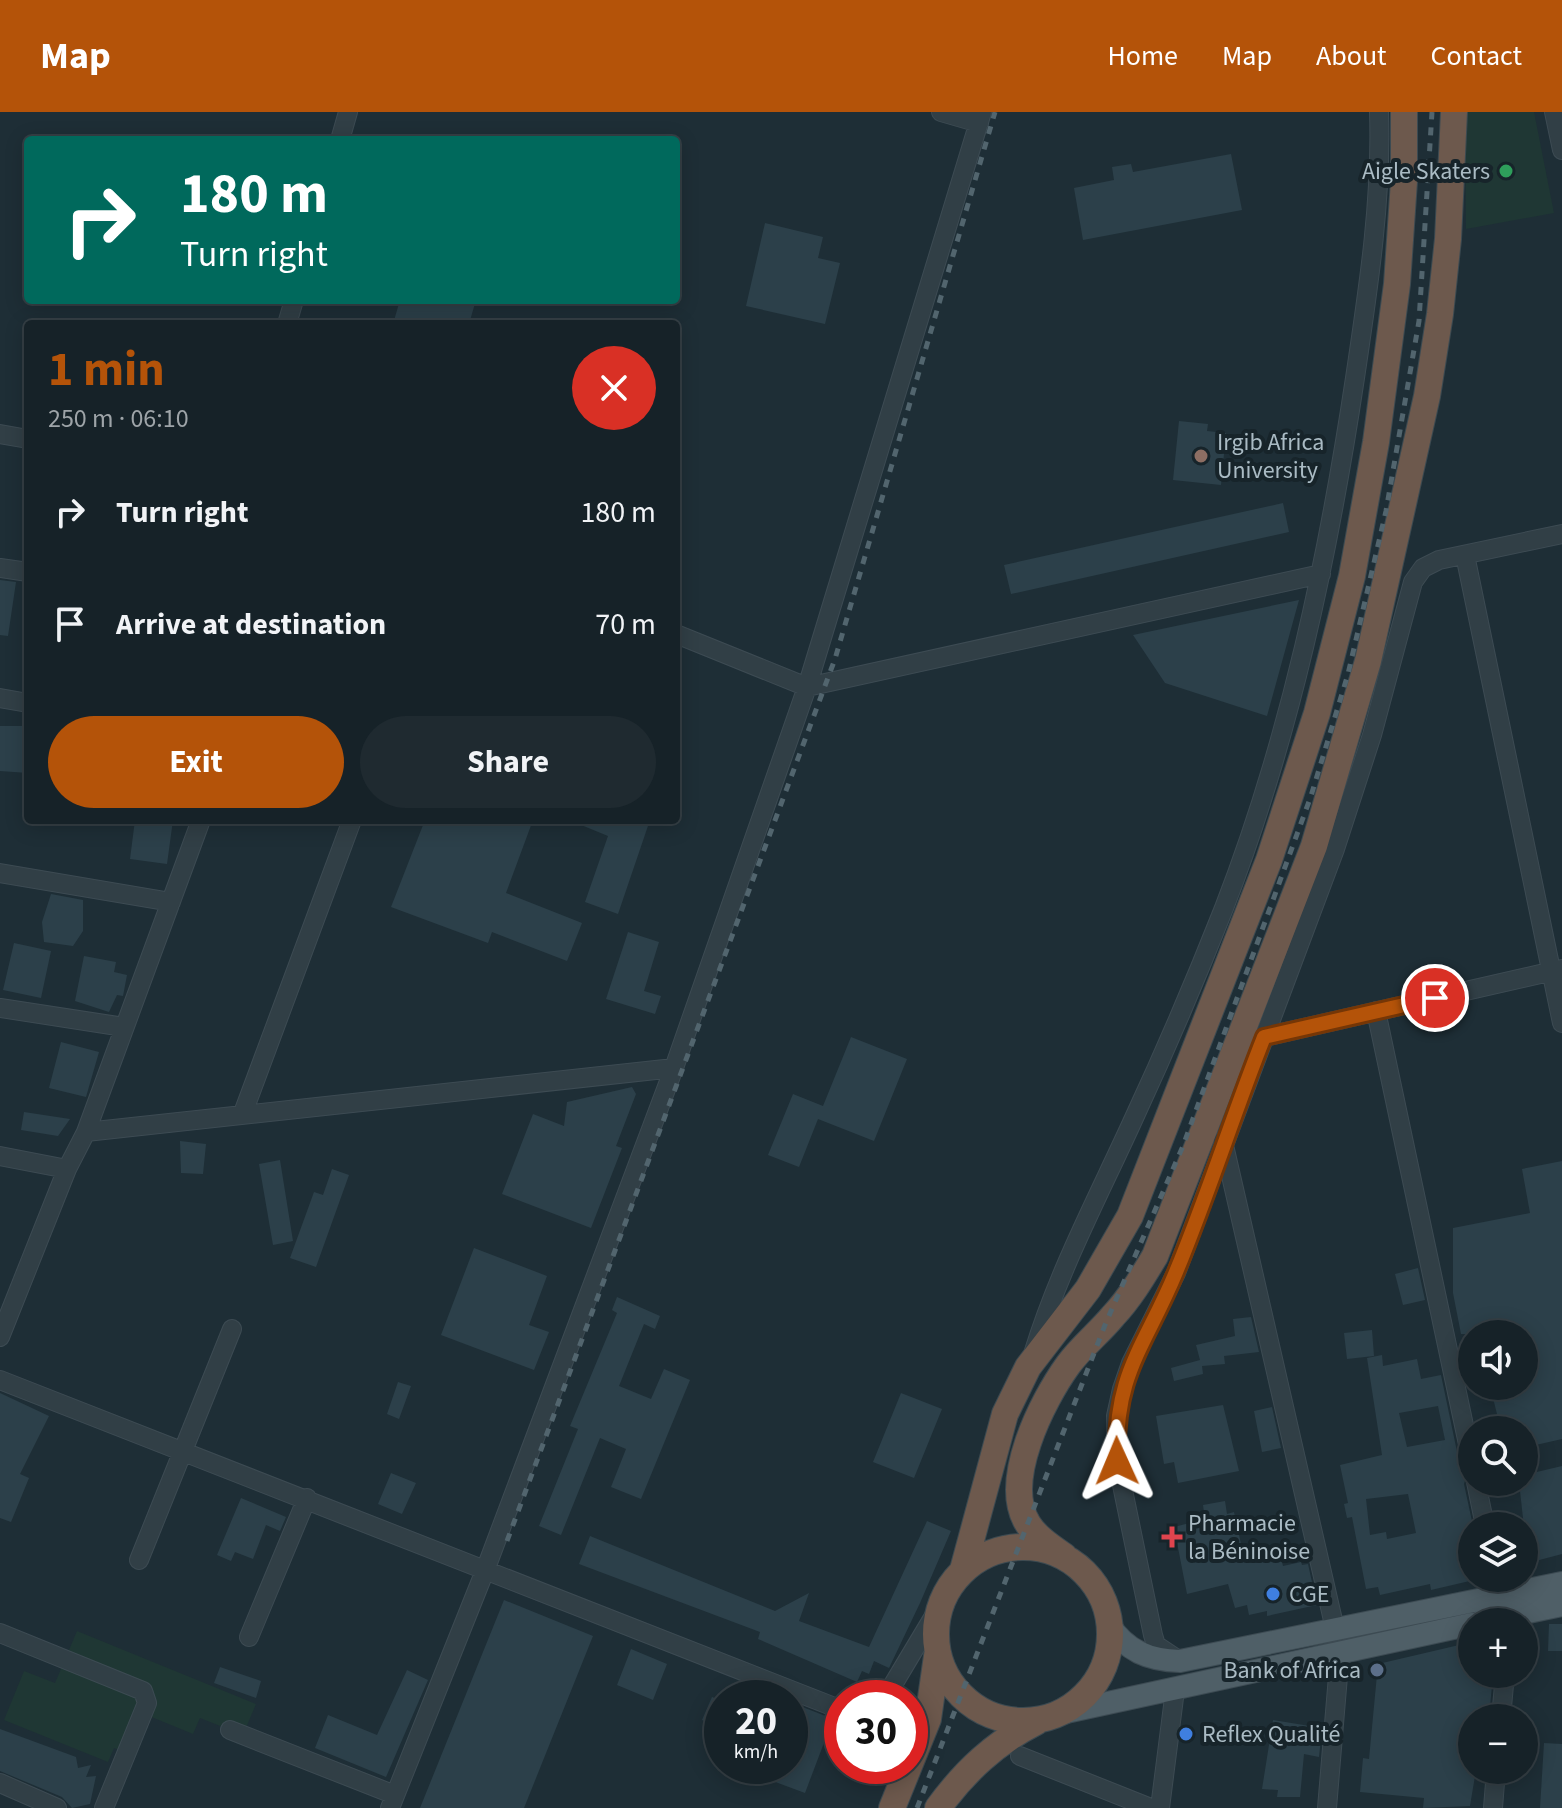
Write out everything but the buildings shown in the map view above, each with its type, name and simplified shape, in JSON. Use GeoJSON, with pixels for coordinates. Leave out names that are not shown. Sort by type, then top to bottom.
{"type":"FeatureCollection","features":[{"type":"Feature","properties":{"kind":"highway"},"geometry":{"type":"LineString","coordinates":[[892,1808],[928,1719],[935,1685],[940,1606],[963,1570],[976,1532],[994,1442],[1013,1393],[1031,1363],[1104,1265],[1130,1216],[1274,847],[1317,713],[1352,576],[1392,332],[1404,181],[1404,112]]}},
{"type":"Feature","properties":{"kind":"highway"},"geometry":{"type":"LineString","coordinates":[[938,1808],[955,1784],[996,1745],[1075,1703],[1096,1679],[1108,1649],[1109,1625],[1098,1590],[1083,1571],[1038,1536],[1022,1514],[1019,1498],[1024,1456],[1057,1381],[1082,1348],[1125,1302],[1164,1238],[1314,846],[1368,661],[1427,396],[1448,239],[1454,112]]}},
{"type":"Feature","properties":{"kind":"highway"},"geometry":{"type":"LineString","coordinates":[[963,1570],[981,1557],[1011,1547],[1041,1548],[1064,1556]]}},
{"type":"Feature","properties":{"kind":"highway"},"geometry":{"type":"LineString","coordinates":[[937,1648],[948,1679],[976,1707],[1007,1720],[1051,1716]]}},
{"type":"Feature","properties":{"kind":"main road"},"geometry":{"type":"LineString","coordinates":[[1538,1584],[1562,1583]]}},
{"type":"Feature","properties":{"kind":"main road"},"geometry":{"type":"LineString","coordinates":[[1109,1625],[1124,1645],[1135,1652],[1162,1661],[1180,1661],[1335,1629],[1479,1592]]}},
{"type":"Feature","properties":{"kind":"main road"},"geometry":{"type":"LineString","coordinates":[[1538,1611],[1562,1605]]}},
{"type":"Feature","properties":{"kind":"main road"},"geometry":{"type":"LineString","coordinates":[[1051,1716],[1458,1627]]}},
{"type":"Feature","properties":{"kind":"street"},"geometry":{"type":"LineString","coordinates":[[341,136],[348,112]]}},
{"type":"Feature","properties":{"kind":"street"},"geometry":{"type":"LineString","coordinates":[[230,1730],[392,1802],[486,1568],[674,1068],[807,687],[981,117],[941,112]]}},
{"type":"Feature","properties":{"kind":"street"},"geometry":{"type":"LineString","coordinates":[[1031,1363],[1052,1291],[1135,1116],[1210,942],[1287,715],[1321,574],[1363,322],[1375,223],[1379,112]]}},
{"type":"Feature","properties":{"kind":"street"},"geometry":{"type":"LineString","coordinates":[[1554,112],[1562,150]]}},
{"type":"Feature","properties":{"kind":"street"},"geometry":{"type":"LineString","coordinates":[[0,434],[24,438]]}},
{"type":"Feature","properties":{"kind":"street"},"geometry":{"type":"LineString","coordinates":[[1180,1661],[1156,1645],[1117,1461],[1116,1416],[1131,1363],[1176,1273],[1353,795],[1405,605],[1423,568],[1439,560],[1562,534]]}},
{"type":"Feature","properties":{"kind":"street"},"geometry":{"type":"LineString","coordinates":[[1465,555],[1557,970],[1562,1023]]}},
{"type":"Feature","properties":{"kind":"street"},"geometry":{"type":"LineString","coordinates":[[0,568],[24,571]]}},
{"type":"Feature","properties":{"kind":"street"},"geometry":{"type":"LineString","coordinates":[[680,636],[807,687],[1321,574]]}},
{"type":"Feature","properties":{"kind":"street"},"geometry":{"type":"LineString","coordinates":[[0,698],[24,702]]}},
{"type":"Feature","properties":{"kind":"street"},"geometry":{"type":"LineString","coordinates":[[0,1337],[67,1169],[86,1132],[200,824]]}},
{"type":"Feature","properties":{"kind":"street"},"geometry":{"type":"LineString","coordinates":[[243,1113],[351,824]]}},
{"type":"Feature","properties":{"kind":"street"},"geometry":{"type":"LineString","coordinates":[[0,873],[171,902]]}},
{"type":"Feature","properties":{"kind":"street"},"geometry":{"type":"LineString","coordinates":[[1264,1037],[1557,970]]}},
{"type":"Feature","properties":{"kind":"street"},"geometry":{"type":"LineString","coordinates":[[0,1008],[124,1027]]}},
{"type":"Feature","properties":{"kind":"street"},"geometry":{"type":"LineString","coordinates":[[1376,1011],[1462,1416]]}},
{"type":"Feature","properties":{"kind":"street"},"geometry":{"type":"LineString","coordinates":[[86,1132],[674,1068]]}},
{"type":"Feature","properties":{"kind":"street"},"geometry":{"type":"LineString","coordinates":[[1135,1116],[1166,1127]]}},
{"type":"Feature","properties":{"kind":"street"},"geometry":{"type":"LineString","coordinates":[[1223,1140],[1335,1629]]}},
{"type":"Feature","properties":{"kind":"street"},"geometry":{"type":"LineString","coordinates":[[0,1156],[67,1169]]}},
{"type":"Feature","properties":{"kind":"street"},"geometry":{"type":"LineString","coordinates":[[139,1560],[232,1329]]}},
{"type":"Feature","properties":{"kind":"street"},"geometry":{"type":"LineString","coordinates":[[0,1380],[824,1703]]}},
{"type":"Feature","properties":{"kind":"street"},"geometry":{"type":"LineString","coordinates":[[249,1637],[307,1498]]}},
{"type":"Feature","properties":{"kind":"street"},"geometry":{"type":"LineString","coordinates":[[896,1680],[940,1606]]}},
{"type":"Feature","properties":{"kind":"street"},"geometry":{"type":"LineString","coordinates":[[0,1633],[143,1691],[147,1703],[104,1808]]}},
{"type":"Feature","properties":{"kind":"street"},"geometry":{"type":"LineString","coordinates":[[1327,1808],[1340,1652]]}},
{"type":"Feature","properties":{"kind":"street"},"geometry":{"type":"LineString","coordinates":[[1160,1808],[1175,1690]]}},
{"type":"Feature","properties":{"kind":"street"},"geometry":{"type":"LineString","coordinates":[[1020,1756],[1151,1808]]}},
{"type":"Feature","properties":{"kind":"street"},"geometry":{"type":"LineString","coordinates":[[0,1783],[57,1808]]}},
{"type":"Feature","properties":{"kind":"street"},"geometry":{"type":"LineString","coordinates":[[1493,1808],[1495,1784]]}},
{"type":"Feature","properties":{"kind":"green space","name":"Aigle Skaters"},"geometry":{"type":"Polygon","coordinates":[[[1465,112],[1534,112],[1554,213],[1466,229],[1465,112]]]}},
{"type":"Feature","properties":{"kind":"green space"},"geometry":{"type":"Polygon","coordinates":[[[77,1631],[256,1704],[243,1735],[200,1718],[193,1734],[149,1716],[133,1755],[114,1748],[108,1762],[4,1720],[24,1671],[55,1683],[77,1631]]]}},
{"type":"Feature","properties":{"kind":"railway"},"geometry":{"type":"LineString","coordinates":[[507,1541],[835,659],[995,112]]}},
{"type":"Feature","properties":{"kind":"railway"},"geometry":{"type":"LineString","coordinates":[[917,1808],[1105,1325],[1183,1146],[1311,796],[1348,674],[1386,511],[1419,321],[1432,112]]}},
{"type":"Feature","properties":{"kind":"place","name":"Aigle Skaters"},"geometry":{"type":"Point","coordinates":[1506,171]}},
{"type":"Feature","properties":{"kind":"place","name":"Irgib Africa University"},"geometry":{"type":"Point","coordinates":[1201,456]}},
{"type":"Feature","properties":{"kind":"place","name":"Pharmacie la Béninoise"},"geometry":{"type":"Point","coordinates":[1172,1537]}},
{"type":"Feature","properties":{"kind":"place","name":"CGE"},"geometry":{"type":"Point","coordinates":[1273,1594]}},
{"type":"Feature","properties":{"kind":"place","name":"Bank of Africa"},"geometry":{"type":"Point","coordinates":[1377,1670]}},
{"type":"Feature","properties":{"kind":"place","name":"Reflex Qualité"},"geometry":{"type":"Point","coordinates":[1186,1734]}},
{"type":"Feature","properties":{"kind":"route"},"geometry":{"type":"LineString","coordinates":[[1117,1461],[1116,1416],[1131,1363],[1176,1273],[1223,1140],[1264,1037],[1435,998]]}}]}
